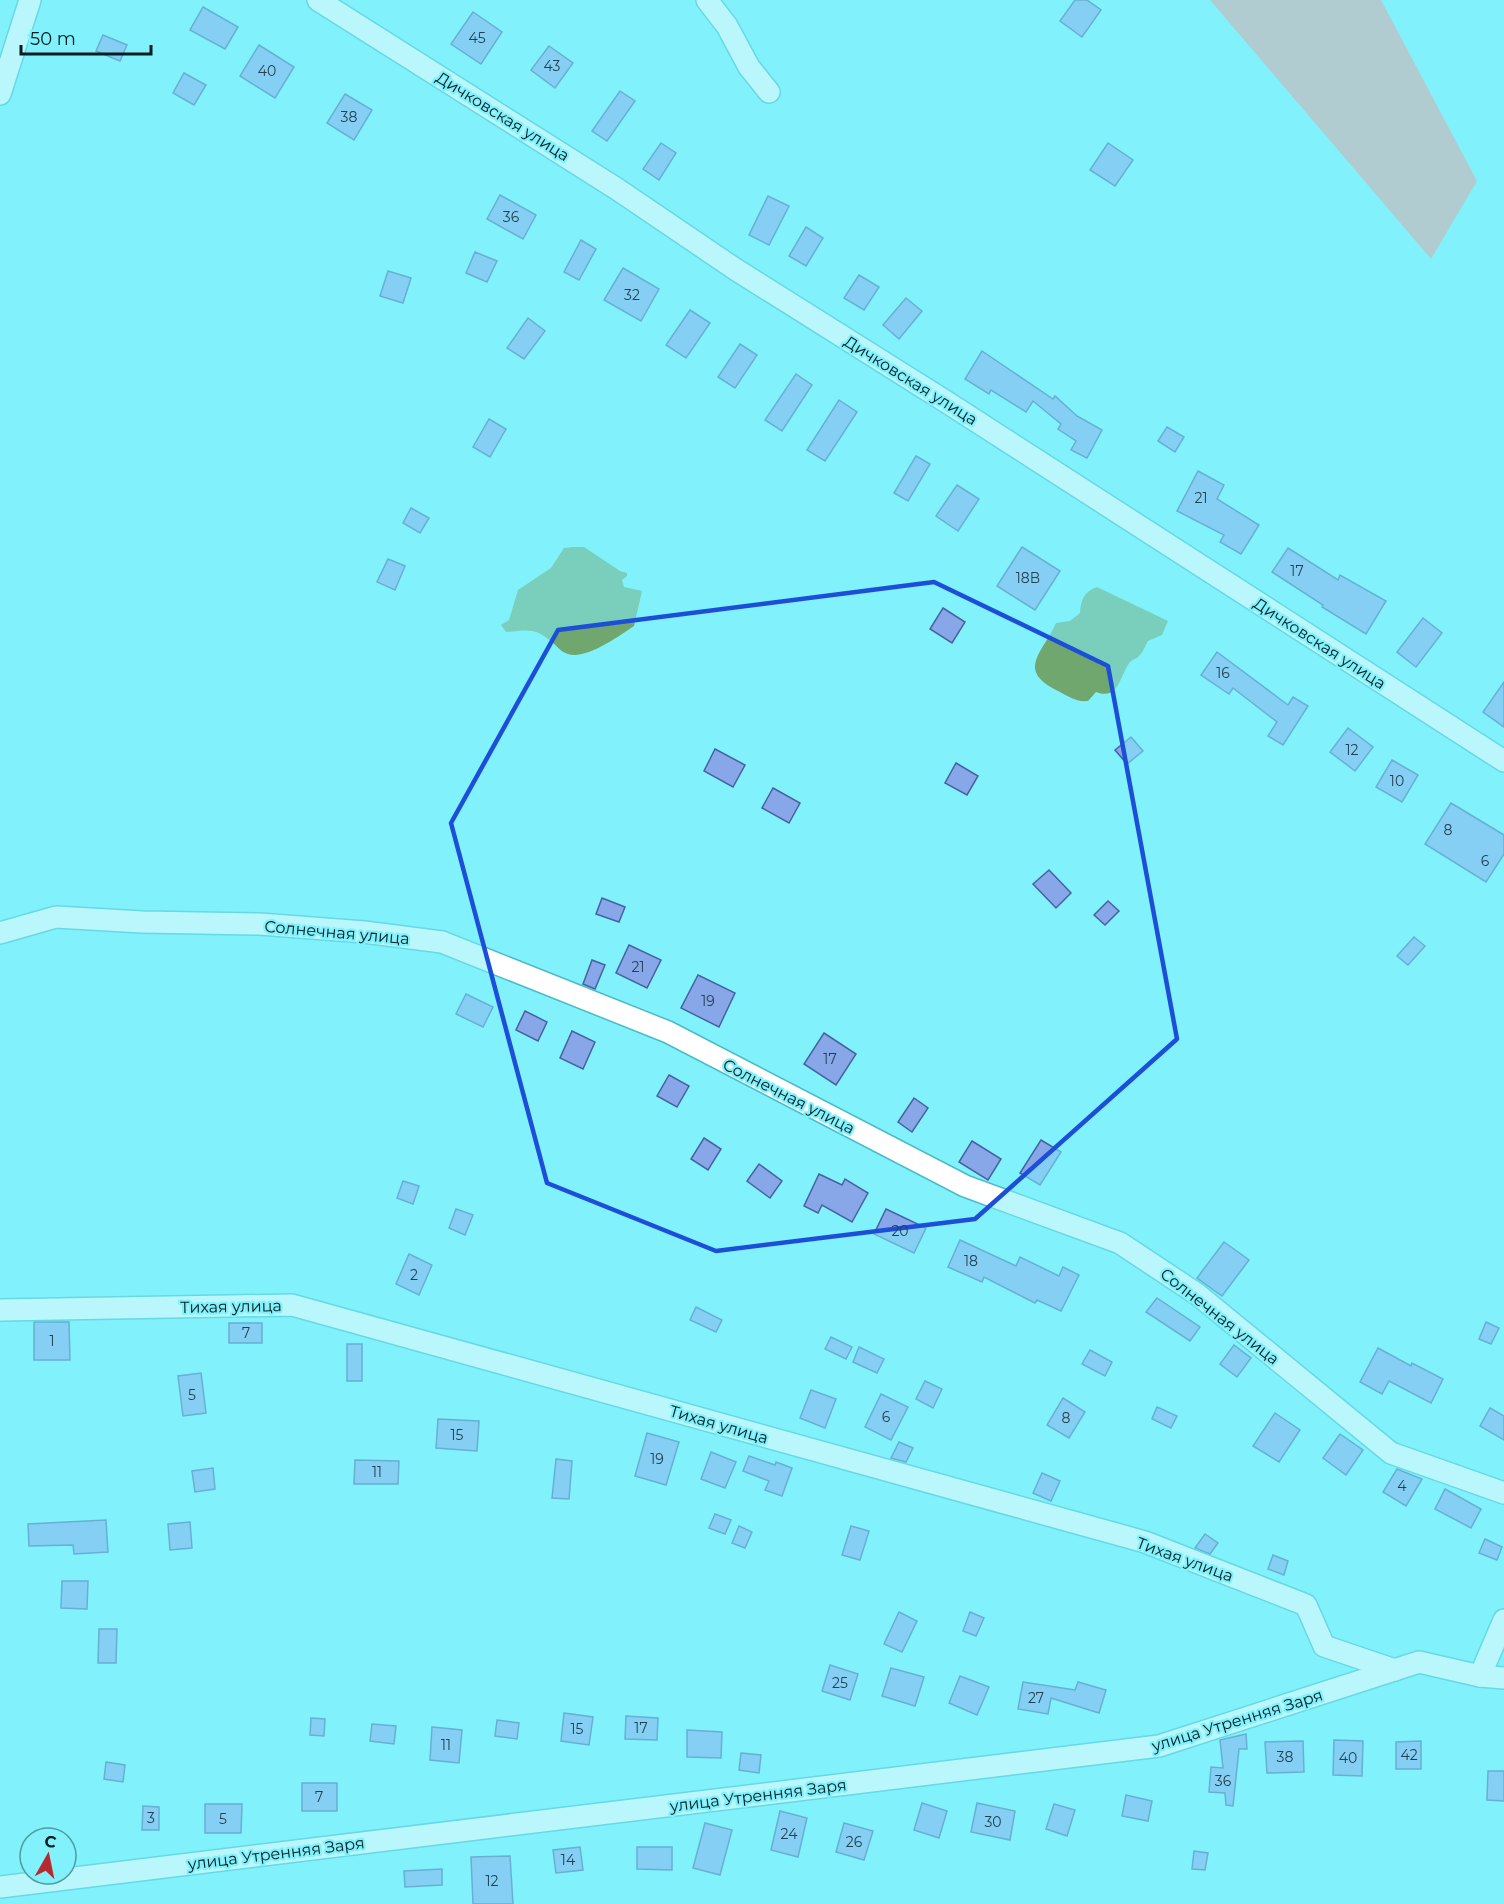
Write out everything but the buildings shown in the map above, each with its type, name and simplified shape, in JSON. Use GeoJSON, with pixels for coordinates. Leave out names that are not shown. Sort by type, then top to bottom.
{"type":"FeatureCollection","features":[{"type":"Feature","properties":{"kind":"street"},"geometry":{"type":"LineString","coordinates":[[0,94],[30,0]]}},
{"type":"Feature","properties":{"kind":"street","name":"Дичковская улица"},"geometry":{"type":"LineString","coordinates":[[318,0],[617,189],[735,269],[945,401],[1504,761]]}},
{"type":"Feature","properties":{"kind":"street"},"geometry":{"type":"LineString","coordinates":[[707,0],[727,27],[749,67],[768,92]]}},
{"type":"Feature","properties":{"kind":"street","name":"Солнечная улица"},"geometry":{"type":"LineString","coordinates":[[0,933],[56,917],[142,922],[272,925],[364,932],[442,942],[668,1032],[965,1186],[1120,1243],[1197,1294],[1391,1453],[1504,1493]]}},
{"type":"Feature","properties":{"kind":"street","name":"Тихая улица"},"geometry":{"type":"LineString","coordinates":[[0,1310],[292,1305],[1145,1542],[1306,1605],[1324,1646],[1395,1670]]}},
{"type":"Feature","properties":{"kind":"street"},"geometry":{"type":"LineString","coordinates":[[1480,1676],[1504,1620]]}},
{"type":"Feature","properties":{"kind":"street","name":"улица Утренняя Заря"},"geometry":{"type":"LineString","coordinates":[[0,1887],[1159,1746],[1419,1662],[1480,1676],[1504,1678]]}},
{"type":"Feature","properties":{"kind":"highlighted area"},"geometry":{"type":"Polygon","coordinates":[[[934,582],[1108,666],[1177,1039],[975,1219],[716,1251],[547,1183],[451,823],[558,630],[934,582]]]}},
{"type":"Feature","properties":{"kind":"shaded area"},"geometry":{"type":"Polygon","coordinates":[[[1210,0],[1381,0],[1477,181],[1431,259],[1210,0]]]}},
{"type":"Feature","properties":{"kind":"shaded area"},"geometry":{"type":"Polygon","coordinates":[[[584,547],[620,571],[627,573],[622,580],[624,587],[642,591],[634,626],[602,646],[584,654],[575,655],[563,652],[536,632],[526,630],[506,632],[501,625],[509,620],[518,590],[551,568],[564,548],[584,547]]]}},
{"type":"Feature","properties":{"kind":"shaded area"},"geometry":{"type":"Polygon","coordinates":[[[1097,587],[1168,621],[1162,635],[1148,641],[1140,655],[1130,662],[1114,690],[1104,694],[1096,692],[1088,701],[1080,701],[1045,683],[1038,676],[1035,668],[1036,661],[1056,623],[1070,621],[1080,613],[1084,597],[1097,587]]]}}]}
